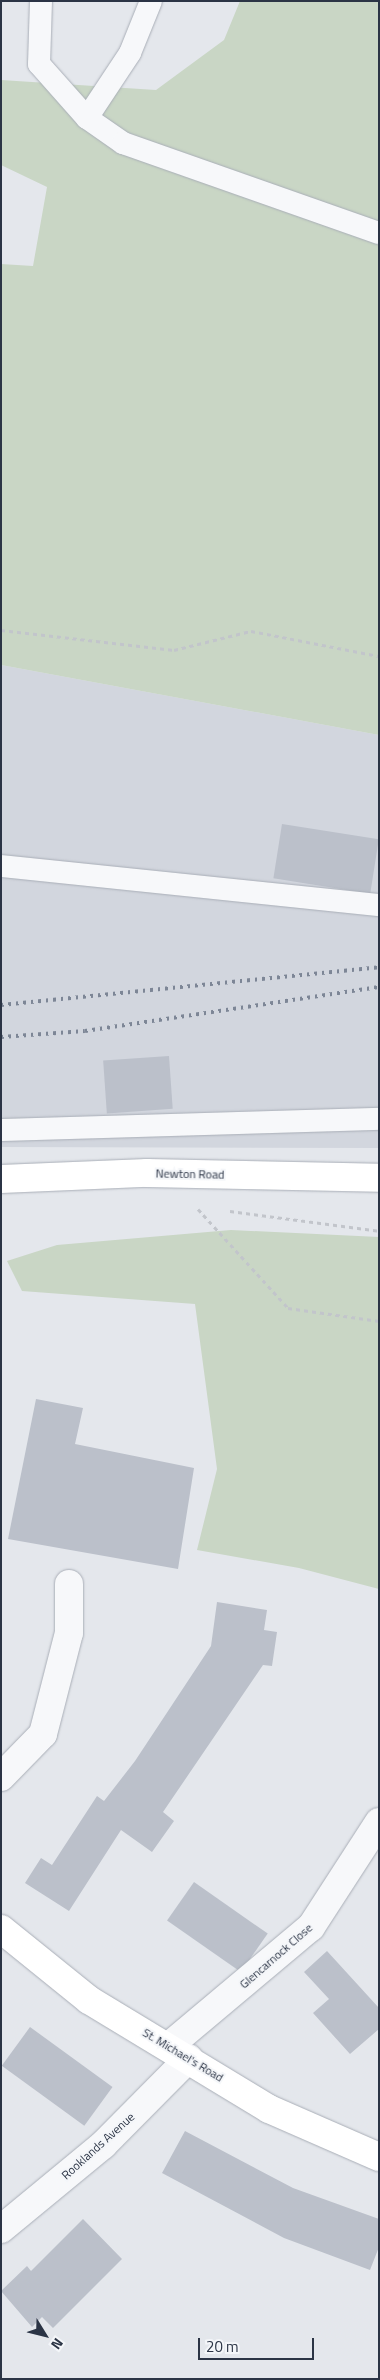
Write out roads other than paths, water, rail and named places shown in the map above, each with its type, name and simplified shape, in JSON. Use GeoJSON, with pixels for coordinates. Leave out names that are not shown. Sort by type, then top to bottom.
{"type":"FeatureCollection","features":[{"type":"Feature","properties":{"kind":"street","name":"Newton Road"},"geometry":{"type":"LineString","coordinates":[[1,1179],[147,1173],[379,1178]]}},
{"type":"Feature","properties":{"kind":"street"},"geometry":{"type":"LineString","coordinates":[[1,1777],[43,1734],[69,1633],[68,1584]]}},
{"type":"Feature","properties":{"kind":"street","name":"Glencarnock Close"},"geometry":{"type":"LineString","coordinates":[[179,2052],[311,1927],[379,1822]]}},
{"type":"Feature","properties":{"kind":"street","name":"St. Michael's Road"},"geometry":{"type":"LineString","coordinates":[[1,1929],[89,2000],[179,2052],[269,2109],[379,2157]]}},
{"type":"Feature","properties":{"kind":"street","name":"Rooklands Avenue"},"geometry":{"type":"LineString","coordinates":[[1,2229],[103,2145],[179,2052]]}},
{"type":"Feature","properties":{"kind":"lane"},"geometry":{"type":"LineString","coordinates":[[41,1],[39,64],[87,118],[123,143],[379,233]]}},
{"type":"Feature","properties":{"kind":"lane"},"geometry":{"type":"LineString","coordinates":[[87,118],[130,53],[151,1]]}},
{"type":"Feature","properties":{"kind":"lane"},"geometry":{"type":"LineString","coordinates":[[1,866],[379,905]]}},
{"type":"Feature","properties":{"kind":"lane"},"geometry":{"type":"LineString","coordinates":[[1,1130],[379,1119]]}},
{"type":"Feature","properties":{"kind":"railway"},"geometry":{"type":"LineString","coordinates":[[1,1005],[379,967]]}},
{"type":"Feature","properties":{"kind":"railway"},"geometry":{"type":"LineString","coordinates":[[1,1037],[85,1031],[379,987]]}}]}
